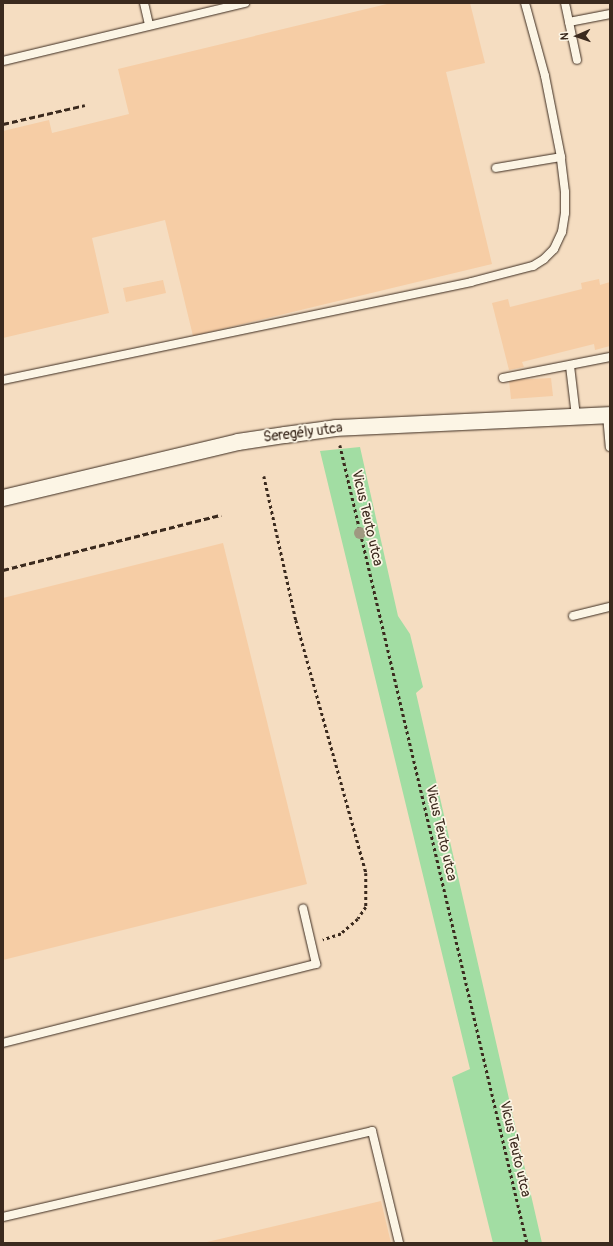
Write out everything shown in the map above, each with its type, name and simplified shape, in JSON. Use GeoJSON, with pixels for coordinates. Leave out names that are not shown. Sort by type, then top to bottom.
{"type":"FeatureCollection","features":[{"type":"Feature","properties":{"kind":"street","name":"Seregély utca"},"geometry":{"type":"LineString","coordinates":[[3,498],[238,442],[336,428],[609,415]]}},
{"type":"Feature","properties":{"kind":"lane"},"geometry":{"type":"LineString","coordinates":[[144,3],[149,26]]}},
{"type":"Feature","properties":{"kind":"lane"},"geometry":{"type":"LineString","coordinates":[[3,61],[245,3]]}},
{"type":"Feature","properties":{"kind":"lane"},"geometry":{"type":"LineString","coordinates":[[3,380],[471,282],[533,266],[544,259],[554,249],[562,232],[565,206],[561,157],[545,76],[525,3]]}},
{"type":"Feature","properties":{"kind":"lane"},"geometry":{"type":"LineString","coordinates":[[565,3],[576,60]]}},
{"type":"Feature","properties":{"kind":"lane"},"geometry":{"type":"LineString","coordinates":[[569,22],[610,14]]}},
{"type":"Feature","properties":{"kind":"lane"},"geometry":{"type":"LineString","coordinates":[[496,168],[561,157]]}},
{"type":"Feature","properties":{"kind":"lane"},"geometry":{"type":"LineString","coordinates":[[503,378],[610,357]]}},
{"type":"Feature","properties":{"kind":"lane"},"geometry":{"type":"LineString","coordinates":[[570,366],[576,416]]}},
{"type":"Feature","properties":{"kind":"lane"},"geometry":{"type":"LineString","coordinates":[[609,415],[610,447]]}},
{"type":"Feature","properties":{"kind":"lane"},"geometry":{"type":"LineString","coordinates":[[573,616],[610,607]]}},
{"type":"Feature","properties":{"kind":"lane"},"geometry":{"type":"LineString","coordinates":[[3,1043],[316,964],[303,908]]}},
{"type":"Feature","properties":{"kind":"lane"},"geometry":{"type":"LineString","coordinates":[[3,1217],[372,1131],[399,1243]]}},
{"type":"Feature","properties":{"kind":"path","name":"Vicus Teuto utca"},"geometry":{"type":"LineString","coordinates":[[336,428],[527,1243]]}},
{"type":"Feature","properties":{"kind":"path"},"geometry":{"type":"LineString","coordinates":[[264,476],[296,620],[366,873],[366,907],[358,920],[341,934],[311,944]]}},
{"type":"Feature","properties":{"kind":"shaded area"},"geometry":{"type":"Polygon","coordinates":[[[3,3],[610,3],[610,1243],[3,1243],[3,3]]]}},
{"type":"Feature","properties":{"kind":"green space"},"geometry":{"type":"Polygon","coordinates":[[[360,447],[398,616],[410,634],[423,687],[416,693],[542,1243],[493,1243],[452,1077],[470,1069],[320,451],[360,447]]]}},
{"type":"Feature","properties":{"kind":"building"},"geometry":{"type":"Polygon","coordinates":[[[391,3],[470,3],[485,63],[446,72],[492,264],[193,336],[165,220],[92,238],[109,313],[3,338],[3,131],[49,120],[52,133],[129,114],[118,69],[391,3]]]}},
{"type":"Feature","properties":{"kind":"building"},"geometry":{"type":"Polygon","coordinates":[[[599,279],[600,285],[610,282],[610,346],[595,350],[594,344],[522,362],[524,367],[509,370],[492,303],[508,299],[510,307],[582,289],[581,283],[599,279]]]}},
{"type":"Feature","properties":{"kind":"building"},"geometry":{"type":"Polygon","coordinates":[[[163,280],[166,293],[126,302],[123,288],[163,280]]]}},
{"type":"Feature","properties":{"kind":"building"},"geometry":{"type":"Polygon","coordinates":[[[551,378],[553,396],[511,399],[509,380],[551,378]]]}},
{"type":"Feature","properties":{"kind":"building"},"geometry":{"type":"Polygon","coordinates":[[[223,543],[307,884],[3,960],[3,598],[223,543]]]}},
{"type":"Feature","properties":{"kind":"building"},"geometry":{"type":"Polygon","coordinates":[[[381,1201],[391,1243],[207,1243],[207,1242],[381,1201]]]}},
{"type":"Feature","properties":{"kind":"railway"},"geometry":{"type":"LineString","coordinates":[[3,124],[85,105]]}},
{"type":"Feature","properties":{"kind":"railway"},"geometry":{"type":"LineString","coordinates":[[3,570],[221,515]]}}]}
